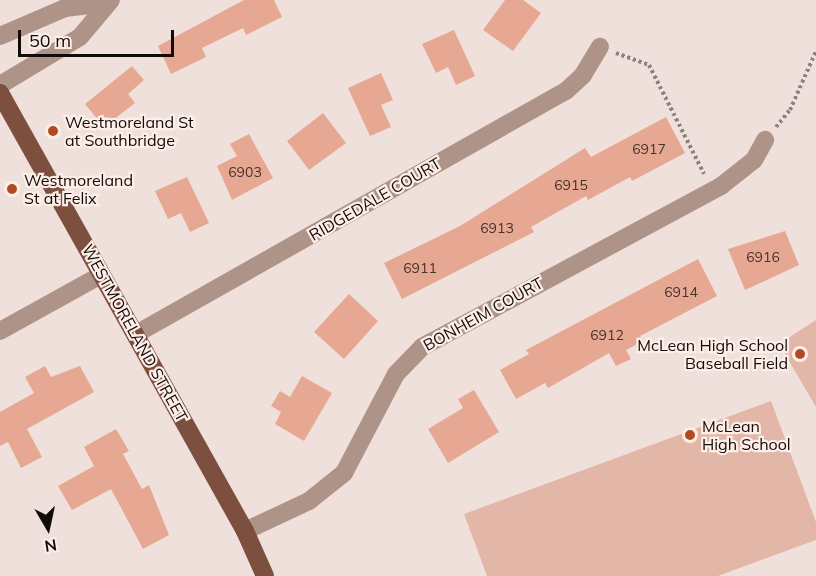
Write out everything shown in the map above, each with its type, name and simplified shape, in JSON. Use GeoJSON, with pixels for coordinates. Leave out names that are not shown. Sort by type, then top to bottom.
{"type":"FeatureCollection","features":[{"type":"Feature","properties":{"kind":"main road","name":"WESTMORELAND STREET"},"geometry":{"type":"LineString","coordinates":[[0,93],[245,531],[265,576]]}},
{"type":"Feature","properties":{"kind":"street"},"geometry":{"type":"LineString","coordinates":[[0,36],[65,8],[109,1]]}},
{"type":"Feature","properties":{"kind":"street"},"geometry":{"type":"LineString","coordinates":[[0,85],[80,37],[109,1]]}},
{"type":"Feature","properties":{"kind":"street","name":"RIDGEDALE COURT"},"geometry":{"type":"LineString","coordinates":[[136,334],[566,91],[582,75],[600,47]]}},
{"type":"Feature","properties":{"kind":"street","name":"BONHEIM COURT"},"geometry":{"type":"LineString","coordinates":[[245,531],[309,501],[344,473],[396,374],[422,347],[712,191],[739,174],[765,140]]}},
{"type":"Feature","properties":{"kind":"street"},"geometry":{"type":"LineString","coordinates":[[0,331],[101,275]]}},
{"type":"Feature","properties":{"kind":"path"},"geometry":{"type":"LineString","coordinates":[[600,47],[649,65],[712,191]]}},
{"type":"Feature","properties":{"kind":"path"},"geometry":{"type":"LineString","coordinates":[[765,140],[790,110],[816,51]]}},
{"type":"Feature","properties":{"kind":"shaded area","name":"McLean High School Baseball Field"},"geometry":{"type":"Polygon","coordinates":[[[816,320],[816,407],[779,344],[816,320]]]}},
{"type":"Feature","properties":{"kind":"shaded area"},"geometry":{"type":"Polygon","coordinates":[[[771,401],[816,522],[816,540],[718,576],[487,576],[464,514],[771,401]]]}},
{"type":"Feature","properties":{"kind":"building"},"geometry":{"type":"Polygon","coordinates":[[[244,0],[274,0],[282,17],[246,35],[243,28],[202,48],[206,57],[171,74],[158,46],[244,0]]]}},
{"type":"Feature","properties":{"kind":"building"},"geometry":{"type":"Polygon","coordinates":[[[505,0],[523,0],[541,13],[513,51],[483,30],[505,0]]]}},
{"type":"Feature","properties":{"kind":"building"},"geometry":{"type":"Polygon","coordinates":[[[454,30],[475,76],[456,85],[448,67],[436,73],[422,44],[454,30]]]}},
{"type":"Feature","properties":{"kind":"building"},"geometry":{"type":"Polygon","coordinates":[[[132,66],[144,80],[128,94],[135,103],[104,127],[85,104],[132,66]]]}},
{"type":"Feature","properties":{"kind":"building"},"geometry":{"type":"Polygon","coordinates":[[[381,73],[393,100],[381,105],[391,127],[370,136],[348,88],[381,73]]]}},
{"type":"Feature","properties":{"kind":"building"},"geometry":{"type":"Polygon","coordinates":[[[323,113],[346,143],[309,170],[287,141],[323,113]]]}},
{"type":"Feature","properties":{"kind":"building"},"geometry":{"type":"Polygon","coordinates":[[[666,117],[685,153],[632,181],[630,177],[588,200],[586,196],[531,227],[534,232],[402,299],[384,263],[460,226],[585,148],[591,157],[666,117]]]}},
{"type":"Feature","properties":{"kind":"building"},"geometry":{"type":"Polygon","coordinates":[[[249,134],[273,178],[232,200],[217,166],[237,156],[230,144],[249,134]]]}},
{"type":"Feature","properties":{"kind":"building"},"geometry":{"type":"Polygon","coordinates":[[[187,177],[209,223],[190,232],[181,213],[168,219],[155,191],[187,177]]]}},
{"type":"Feature","properties":{"kind":"building"},"geometry":{"type":"Polygon","coordinates":[[[785,231],[799,265],[745,290],[728,249],[785,231]]]}},
{"type":"Feature","properties":{"kind":"building"},"geometry":{"type":"Polygon","coordinates":[[[698,259],[717,296],[640,336],[643,341],[626,350],[631,359],[616,366],[609,353],[548,388],[545,383],[516,399],[500,370],[529,354],[526,350],[698,259]]]}},
{"type":"Feature","properties":{"kind":"building"},"geometry":{"type":"Polygon","coordinates":[[[349,294],[378,321],[344,359],[314,332],[349,294]]]}},
{"type":"Feature","properties":{"kind":"building"},"geometry":{"type":"Polygon","coordinates":[[[45,366],[51,377],[80,366],[94,392],[27,429],[42,457],[21,468],[8,442],[0,446],[0,412],[34,393],[25,377],[45,366]]]}},
{"type":"Feature","properties":{"kind":"building"},"geometry":{"type":"Polygon","coordinates":[[[302,376],[332,393],[304,441],[275,424],[281,412],[271,406],[280,391],[290,397],[302,376]]]}},
{"type":"Feature","properties":{"kind":"building"},"geometry":{"type":"Polygon","coordinates":[[[474,390],[499,432],[448,463],[428,429],[463,408],[458,399],[474,390]]]}},
{"type":"Feature","properties":{"kind":"building"},"geometry":{"type":"Polygon","coordinates":[[[116,429],[129,451],[123,454],[142,489],[149,485],[169,535],[143,549],[111,489],[72,510],[58,486],[94,466],[84,447],[116,429]]]}},
{"type":"Feature","properties":{"kind":"place","name":"Westmoreland St at Southbridge"},"geometry":{"type":"Point","coordinates":[53,131]}},
{"type":"Feature","properties":{"kind":"place","name":"Westmoreland St at Felix"},"geometry":{"type":"Point","coordinates":[12,189]}},
{"type":"Feature","properties":{"kind":"place","name":"McLean High School Baseball Field"},"geometry":{"type":"Point","coordinates":[800,354]}},
{"type":"Feature","properties":{"kind":"place","name":"McLean High School"},"geometry":{"type":"Point","coordinates":[690,435]}}]}
